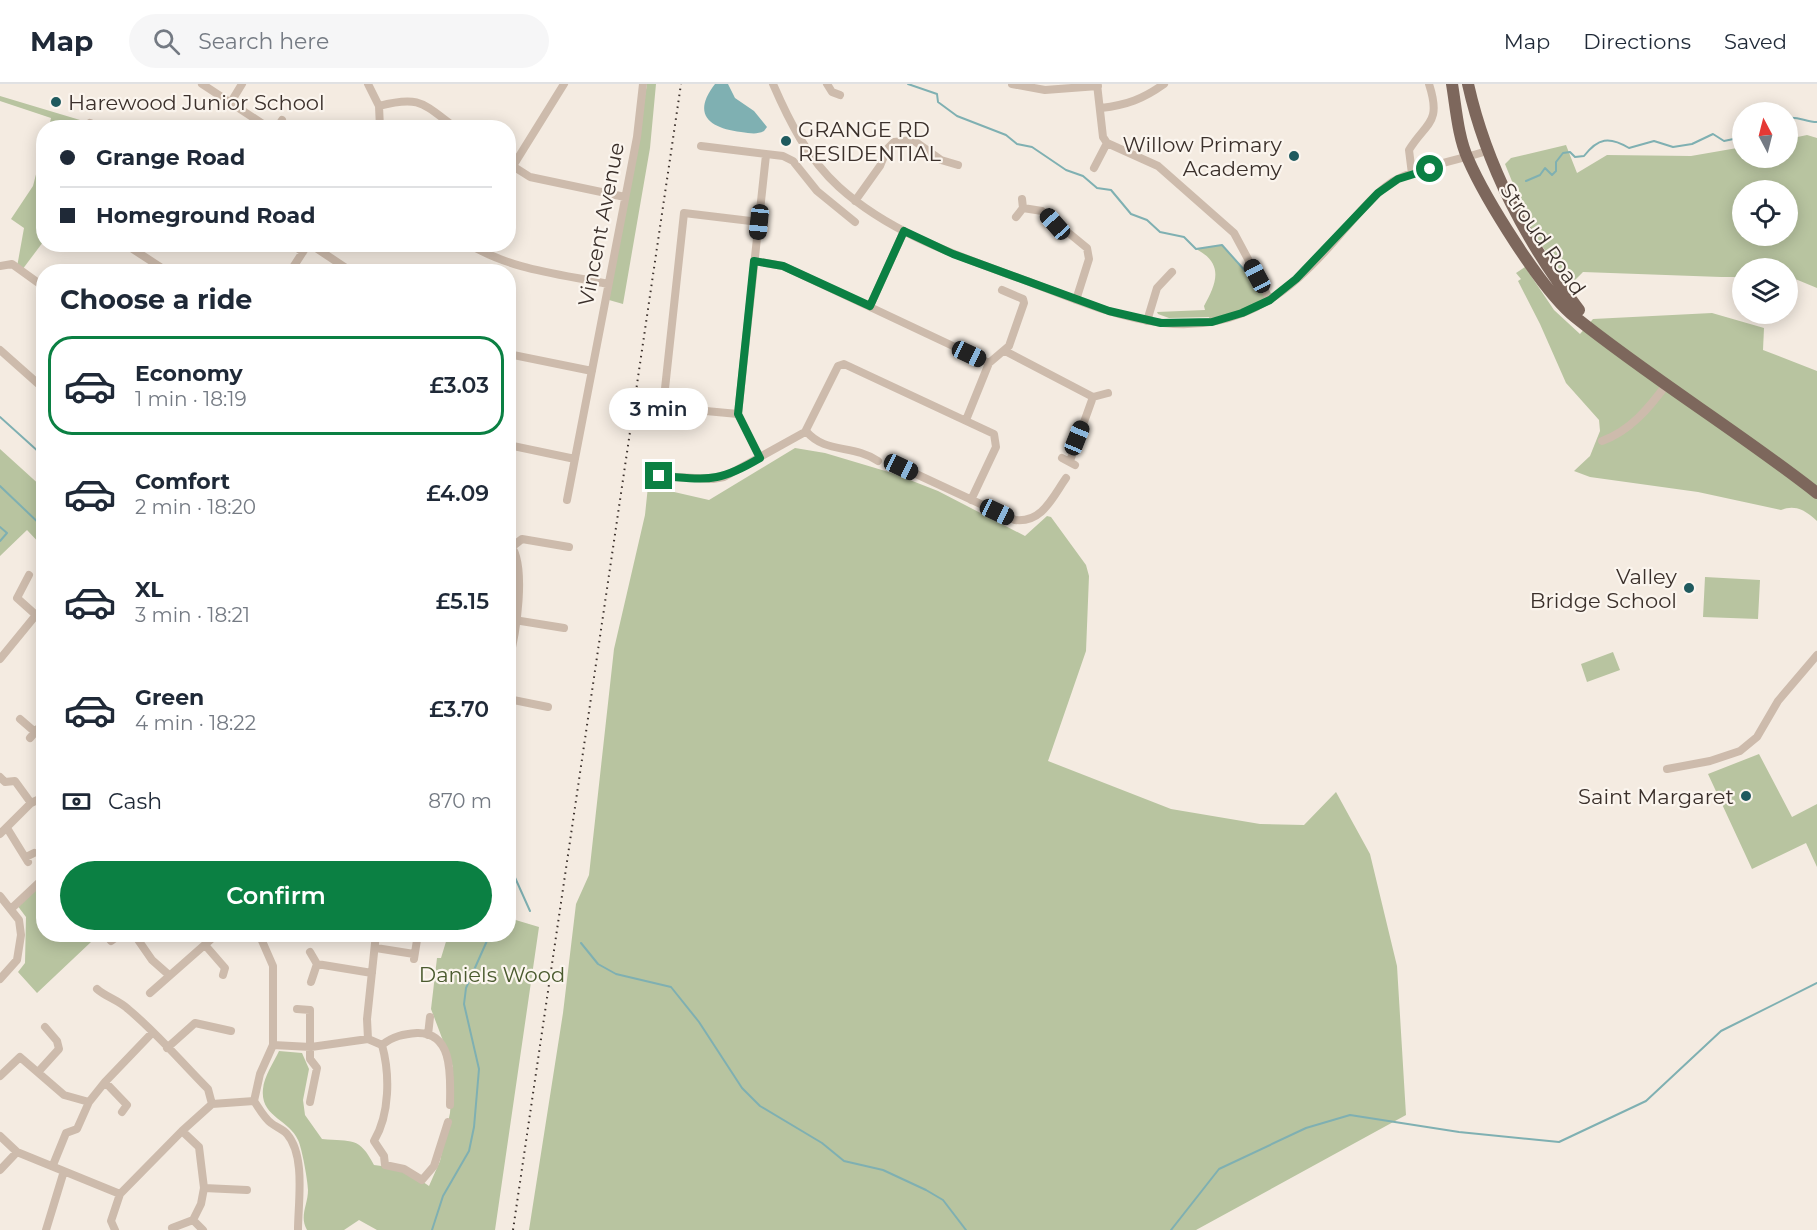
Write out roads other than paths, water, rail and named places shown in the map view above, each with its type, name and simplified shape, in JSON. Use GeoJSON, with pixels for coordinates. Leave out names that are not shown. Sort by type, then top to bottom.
{"type":"FeatureCollection","features":[{"type":"Feature","properties":{"kind":"main road","name":"Stroud Road"},"geometry":{"type":"LineString","coordinates":[[1452,84],[1467,158],[1483,188],[1531,252]]}},
{"type":"Feature","properties":{"kind":"main road","name":"Stroud Road"},"geometry":{"type":"LineString","coordinates":[[1468,84],[1487,151],[1549,289],[1575,317],[1587,324],[1616,349],[1817,493]]}},
{"type":"Feature","properties":{"kind":"street"},"geometry":{"type":"LineString","coordinates":[[202,84],[257,120]]}},
{"type":"Feature","properties":{"kind":"street"},"geometry":{"type":"LineString","coordinates":[[231,102],[242,84]]}},
{"type":"Feature","properties":{"kind":"street"},"geometry":{"type":"LineString","coordinates":[[368,84],[379,105],[380,120]]}},
{"type":"Feature","properties":{"kind":"street"},"geometry":{"type":"LineString","coordinates":[[516,157],[564,84]]}},
{"type":"Feature","properties":{"kind":"street","name":"Vincent Avenue"},"geometry":{"type":"LineString","coordinates":[[567,500],[625,197],[644,84]]}},
{"type":"Feature","properties":{"kind":"street"},"geometry":{"type":"LineString","coordinates":[[773,84],[794,129],[812,157],[832,180],[855,201],[904,231],[953,254],[1076,300],[1147,321],[1174,324],[1212,322],[1242,313],[1270,300],[1296,279],[1378,193],[1391,183],[1412,174],[1487,151]]}},
{"type":"Feature","properties":{"kind":"street"},"geometry":{"type":"LineString","coordinates":[[827,84],[833,95]]}},
{"type":"Feature","properties":{"kind":"street"},"geometry":{"type":"LineString","coordinates":[[1012,84],[1045,90],[1097,85],[1103,137],[1107,143],[1158,166],[1234,233],[1270,300]]}},
{"type":"Feature","properties":{"kind":"street"},"geometry":{"type":"LineString","coordinates":[[1101,108],[1135,102],[1164,84]]}},
{"type":"Feature","properties":{"kind":"street"},"geometry":{"type":"LineString","coordinates":[[1412,174],[1409,150],[1415,140],[1431,125],[1433,116],[1429,84]]}},
{"type":"Feature","properties":{"kind":"street"},"geometry":{"type":"LineString","coordinates":[[379,105],[404,99],[415,100],[444,120]]}},
{"type":"Feature","properties":{"kind":"street"},"geometry":{"type":"LineString","coordinates":[[855,201],[880,166],[887,149],[894,142],[913,140],[941,160],[958,165]]}},
{"type":"Feature","properties":{"kind":"street"},"geometry":{"type":"LineString","coordinates":[[1094,168],[1107,143]]}},
{"type":"Feature","properties":{"kind":"street"},"geometry":{"type":"LineString","coordinates":[[701,146],[783,156],[793,162],[817,191],[855,222]]}},
{"type":"Feature","properties":{"kind":"street"},"geometry":{"type":"LineString","coordinates":[[760,458],[738,414],[765,155]]}},
{"type":"Feature","properties":{"kind":"street"},"geometry":{"type":"LineString","coordinates":[[516,168],[530,177],[625,197]]}},
{"type":"Feature","properties":{"kind":"street"},"geometry":{"type":"LineString","coordinates":[[1016,217],[1023,208],[1022,199]]}},
{"type":"Feature","properties":{"kind":"street"},"geometry":{"type":"LineString","coordinates":[[1023,208],[1042,211],[1087,248],[1089,260],[1076,300]]}},
{"type":"Feature","properties":{"kind":"street"},"geometry":{"type":"LineString","coordinates":[[738,414],[663,407],[684,213],[759,222]]}},
{"type":"Feature","properties":{"kind":"street"},"geometry":{"type":"LineString","coordinates":[[870,306],[904,231]]}},
{"type":"Feature","properties":{"kind":"street"},"geometry":{"type":"LineString","coordinates":[[137,252],[156,264]]}},
{"type":"Feature","properties":{"kind":"street"},"geometry":{"type":"LineString","coordinates":[[295,264],[303,252]]}},
{"type":"Feature","properties":{"kind":"street"},"geometry":{"type":"LineString","coordinates":[[321,252],[340,264]]}},
{"type":"Feature","properties":{"kind":"street"},"geometry":{"type":"LineString","coordinates":[[482,252],[513,264]]}},
{"type":"Feature","properties":{"kind":"street"},"geometry":{"type":"LineString","coordinates":[[754,261],[783,266],[989,363]]}},
{"type":"Feature","properties":{"kind":"street"},"geometry":{"type":"LineString","coordinates":[[0,266],[12,264],[36,281]]}},
{"type":"Feature","properties":{"kind":"street"},"geometry":{"type":"LineString","coordinates":[[516,265],[608,284]]}},
{"type":"Feature","properties":{"kind":"street"},"geometry":{"type":"LineString","coordinates":[[1147,321],[1157,288],[1172,272]]}},
{"type":"Feature","properties":{"kind":"street"},"geometry":{"type":"LineString","coordinates":[[1165,280],[1174,285]]}},
{"type":"Feature","properties":{"kind":"street"},"geometry":{"type":"LineString","coordinates":[[966,420],[989,363],[1005,351],[1024,301],[1002,290]]}},
{"type":"Feature","properties":{"kind":"street"},"geometry":{"type":"LineString","coordinates":[[0,350],[36,382]]}},
{"type":"Feature","properties":{"kind":"street"},"geometry":{"type":"LineString","coordinates":[[1005,351],[1093,397],[1108,393]]}},
{"type":"Feature","properties":{"kind":"street"},"geometry":{"type":"LineString","coordinates":[[516,356],[592,371]]}},
{"type":"Feature","properties":{"kind":"street"},"geometry":{"type":"LineString","coordinates":[[659,476],[713,479],[736,472],[806,431],[840,364],[990,431],[996,438],[996,447],[971,500]]}},
{"type":"Feature","properties":{"kind":"street"},"geometry":{"type":"LineString","coordinates":[[1602,441],[1625,430],[1643,413],[1666,385]]}},
{"type":"Feature","properties":{"kind":"street"},"geometry":{"type":"LineString","coordinates":[[1062,458],[1072,463],[1093,397]]}},
{"type":"Feature","properties":{"kind":"street"},"geometry":{"type":"LineString","coordinates":[[806,431],[821,444],[870,452],[878,461]]}},
{"type":"Feature","properties":{"kind":"street"},"geometry":{"type":"LineString","coordinates":[[516,447],[576,459]]}},
{"type":"Feature","properties":{"kind":"street"},"geometry":{"type":"LineString","coordinates":[[896,468],[901,467],[1015,520],[1025,521],[1036,518],[1066,478]]}},
{"type":"Feature","properties":{"kind":"street"},"geometry":{"type":"LineString","coordinates":[[516,542],[522,539],[569,547]]}},
{"type":"Feature","properties":{"kind":"street"},"geometry":{"type":"LineString","coordinates":[[516,555],[519,562],[516,586]]}},
{"type":"Feature","properties":{"kind":"street"},"geometry":{"type":"LineString","coordinates":[[29,575],[17,598],[36,611]]}},
{"type":"Feature","properties":{"kind":"street"},"geometry":{"type":"LineString","coordinates":[[0,659],[3,648],[36,618]]}},
{"type":"Feature","properties":{"kind":"street"},"geometry":{"type":"LineString","coordinates":[[516,620],[564,628]]}},
{"type":"Feature","properties":{"kind":"street"},"geometry":{"type":"LineString","coordinates":[[1667,769],[1710,761],[1740,751],[1757,737],[1778,701],[1817,655]]}},
{"type":"Feature","properties":{"kind":"street"},"geometry":{"type":"LineString","coordinates":[[516,701],[549,707]]}},
{"type":"Feature","properties":{"kind":"street"},"geometry":{"type":"LineString","coordinates":[[20,719],[36,729]]}},
{"type":"Feature","properties":{"kind":"street"},"geometry":{"type":"LineString","coordinates":[[0,777],[5,782],[15,782],[31,803]]}},
{"type":"Feature","properties":{"kind":"street"},"geometry":{"type":"LineString","coordinates":[[0,834],[36,801]]}},
{"type":"Feature","properties":{"kind":"street"},"geometry":{"type":"LineString","coordinates":[[7,828],[27,859],[34,854]]}},
{"type":"Feature","properties":{"kind":"street"},"geometry":{"type":"LineString","coordinates":[[12,908],[36,886]]}},
{"type":"Feature","properties":{"kind":"street"},"geometry":{"type":"LineString","coordinates":[[0,896],[12,908],[19,920],[21,935],[17,960],[0,979]]}},
{"type":"Feature","properties":{"kind":"street"},"geometry":{"type":"LineString","coordinates":[[140,942],[152,960],[169,975]]}},
{"type":"Feature","properties":{"kind":"street"},"geometry":{"type":"LineString","coordinates":[[150,993],[208,942]]}},
{"type":"Feature","properties":{"kind":"street"},"geometry":{"type":"LineString","coordinates":[[262,942],[273,966],[273,1044],[260,1074],[254,1101],[270,1123],[287,1134],[295,1148],[302,1187],[297,1207],[298,1230]]}},
{"type":"Feature","properties":{"kind":"street"},"geometry":{"type":"LineString","coordinates":[[368,1039],[376,942]]}},
{"type":"Feature","properties":{"kind":"street"},"geometry":{"type":"LineString","coordinates":[[376,948],[414,956],[417,942]]}},
{"type":"Feature","properties":{"kind":"street"},"geometry":{"type":"LineString","coordinates":[[205,945],[225,968],[223,975]]}},
{"type":"Feature","properties":{"kind":"street"},"geometry":{"type":"LineString","coordinates":[[310,952],[317,964],[311,982]]}},
{"type":"Feature","properties":{"kind":"street"},"geometry":{"type":"LineString","coordinates":[[317,964],[372,973]]}},
{"type":"Feature","properties":{"kind":"street"},"geometry":{"type":"LineString","coordinates":[[97,989],[113,996],[152,1033],[208,1089],[212,1104]]}},
{"type":"Feature","properties":{"kind":"street"},"geometry":{"type":"LineString","coordinates":[[297,1009],[310,1010],[310,1059],[317,1068],[310,1102]]}},
{"type":"Feature","properties":{"kind":"street"},"geometry":{"type":"LineString","coordinates":[[428,1035],[430,1017]]}},
{"type":"Feature","properties":{"kind":"street"},"geometry":{"type":"LineString","coordinates":[[167,1048],[195,1023],[231,1031]]}},
{"type":"Feature","properties":{"kind":"street"},"geometry":{"type":"LineString","coordinates":[[39,1071],[59,1049],[57,1041],[45,1028]]}},
{"type":"Feature","properties":{"kind":"street"},"geometry":{"type":"LineString","coordinates":[[53,1165],[66,1133],[77,1129],[89,1102],[152,1033]]}},
{"type":"Feature","properties":{"kind":"street"},"geometry":{"type":"LineString","coordinates":[[382,1045],[390,1039],[407,1034],[428,1035],[438,1040],[448,1056],[450,1105]]}},
{"type":"Feature","properties":{"kind":"street"},"geometry":{"type":"LineString","coordinates":[[273,1044],[311,1047],[368,1039],[382,1045]]}},
{"type":"Feature","properties":{"kind":"street"},"geometry":{"type":"LineString","coordinates":[[382,1045],[386,1064],[386,1090],[383,1119],[374,1141],[384,1156],[385,1166],[404,1169],[422,1180],[434,1166],[448,1122]]}},
{"type":"Feature","properties":{"kind":"street"},"geometry":{"type":"LineString","coordinates":[[0,1076],[20,1057],[39,1071],[64,1095],[89,1102]]}},
{"type":"Feature","properties":{"kind":"street"},"geometry":{"type":"LineString","coordinates":[[105,1082],[128,1105],[122,1112]]}},
{"type":"Feature","properties":{"kind":"street"},"geometry":{"type":"LineString","coordinates":[[115,1230],[111,1221],[120,1194],[182,1131],[212,1104],[254,1101]]}},
{"type":"Feature","properties":{"kind":"street"},"geometry":{"type":"LineString","coordinates":[[172,1228],[193,1220],[201,1204],[204,1188],[199,1148],[182,1131]]}},
{"type":"Feature","properties":{"kind":"street"},"geometry":{"type":"LineString","coordinates":[[0,1136],[17,1152],[120,1194]]}},
{"type":"Feature","properties":{"kind":"street"},"geometry":{"type":"LineString","coordinates":[[0,1170],[17,1152]]}},
{"type":"Feature","properties":{"kind":"street"},"geometry":{"type":"LineString","coordinates":[[46,1230],[64,1171]]}},
{"type":"Feature","properties":{"kind":"street"},"geometry":{"type":"LineString","coordinates":[[204,1188],[247,1190]]}},
{"type":"Feature","properties":{"kind":"street"},"geometry":{"type":"LineString","coordinates":[[193,1220],[203,1230]]}},
{"type":"Feature","properties":{"kind":"water"},"geometry":{"type":"Polygon","coordinates":[[[715,84],[728,84],[735,98],[754,111],[767,127],[764,131],[753,133],[730,130],[720,127],[707,118],[705,104],[715,84]]]}},
{"type":"Feature","properties":{"kind":"waterway"},"geometry":{"type":"LineString","coordinates":[[908,84],[937,94],[938,102],[957,116],[1006,135],[1017,144],[1032,147],[1066,170],[1083,176],[1097,188],[1111,190],[1131,214],[1147,220],[1160,232],[1184,237],[1196,249],[1222,245],[1247,273]]}},
{"type":"Feature","properties":{"kind":"waterway"},"geometry":{"type":"LineString","coordinates":[[1798,119],[1817,122]]}},
{"type":"Feature","properties":{"kind":"waterway"},"geometry":{"type":"LineString","coordinates":[[1526,181],[1540,175],[1545,168],[1552,175],[1556,171],[1556,162],[1563,153],[1570,152],[1575,157],[1584,156],[1599,142],[1616,142],[1629,148],[1654,141],[1673,147],[1692,144],[1713,134],[1724,141],[1732,139]]}},
{"type":"Feature","properties":{"kind":"waterway"},"geometry":{"type":"LineString","coordinates":[[0,417],[36,449]]}},
{"type":"Feature","properties":{"kind":"waterway"},"geometry":{"type":"LineString","coordinates":[[0,486],[36,520]]}},
{"type":"Feature","properties":{"kind":"waterway"},"geometry":{"type":"LineString","coordinates":[[0,527],[7,533],[0,541]]}},
{"type":"Feature","properties":{"kind":"waterway"},"geometry":{"type":"LineString","coordinates":[[516,880],[530,911]]}},
{"type":"Feature","properties":{"kind":"waterway"},"geometry":{"type":"LineString","coordinates":[[432,1230],[443,1196],[469,1151],[474,1127],[479,1069],[464,1004],[466,988],[486,942]]}},
{"type":"Feature","properties":{"kind":"waterway"},"geometry":{"type":"LineString","coordinates":[[581,943],[598,964],[616,974],[671,987],[699,1022],[742,1088],[760,1106],[822,1143],[844,1161],[883,1170],[943,1200],[966,1230]]}},
{"type":"Feature","properties":{"kind":"waterway"},"geometry":{"type":"LineString","coordinates":[[1171,1230],[1219,1169],[1306,1128],[1350,1115],[1459,1132],[1559,1142],[1646,1101],[1721,1031],[1817,983]]}},
{"type":"Feature","properties":{"kind":"railway"},"geometry":{"type":"LineString","coordinates":[[513,1230],[681,84]]}},
{"type":"Feature","properties":{"kind":"place","name":"Harewood Junior School"},"geometry":{"type":"Point","coordinates":[56,102]}},
{"type":"Feature","properties":{"kind":"place","name":"GRANGE RD RESIDENTIAL"},"geometry":{"type":"Point","coordinates":[786,141]}},
{"type":"Feature","properties":{"kind":"place","name":"Willow Primary Academy"},"geometry":{"type":"Point","coordinates":[1294,156]}},
{"type":"Feature","properties":{"kind":"place","name":"Valley Bridge School"},"geometry":{"type":"Point","coordinates":[1689,588]}},
{"type":"Feature","properties":{"kind":"place","name":"Saint Margaret"},"geometry":{"type":"Point","coordinates":[1746,796]}},
{"type":"Feature","properties":{"kind":"park label","name":"Daniels Wood"},"geometry":{"type":"Point","coordinates":[492,974]}}]}
